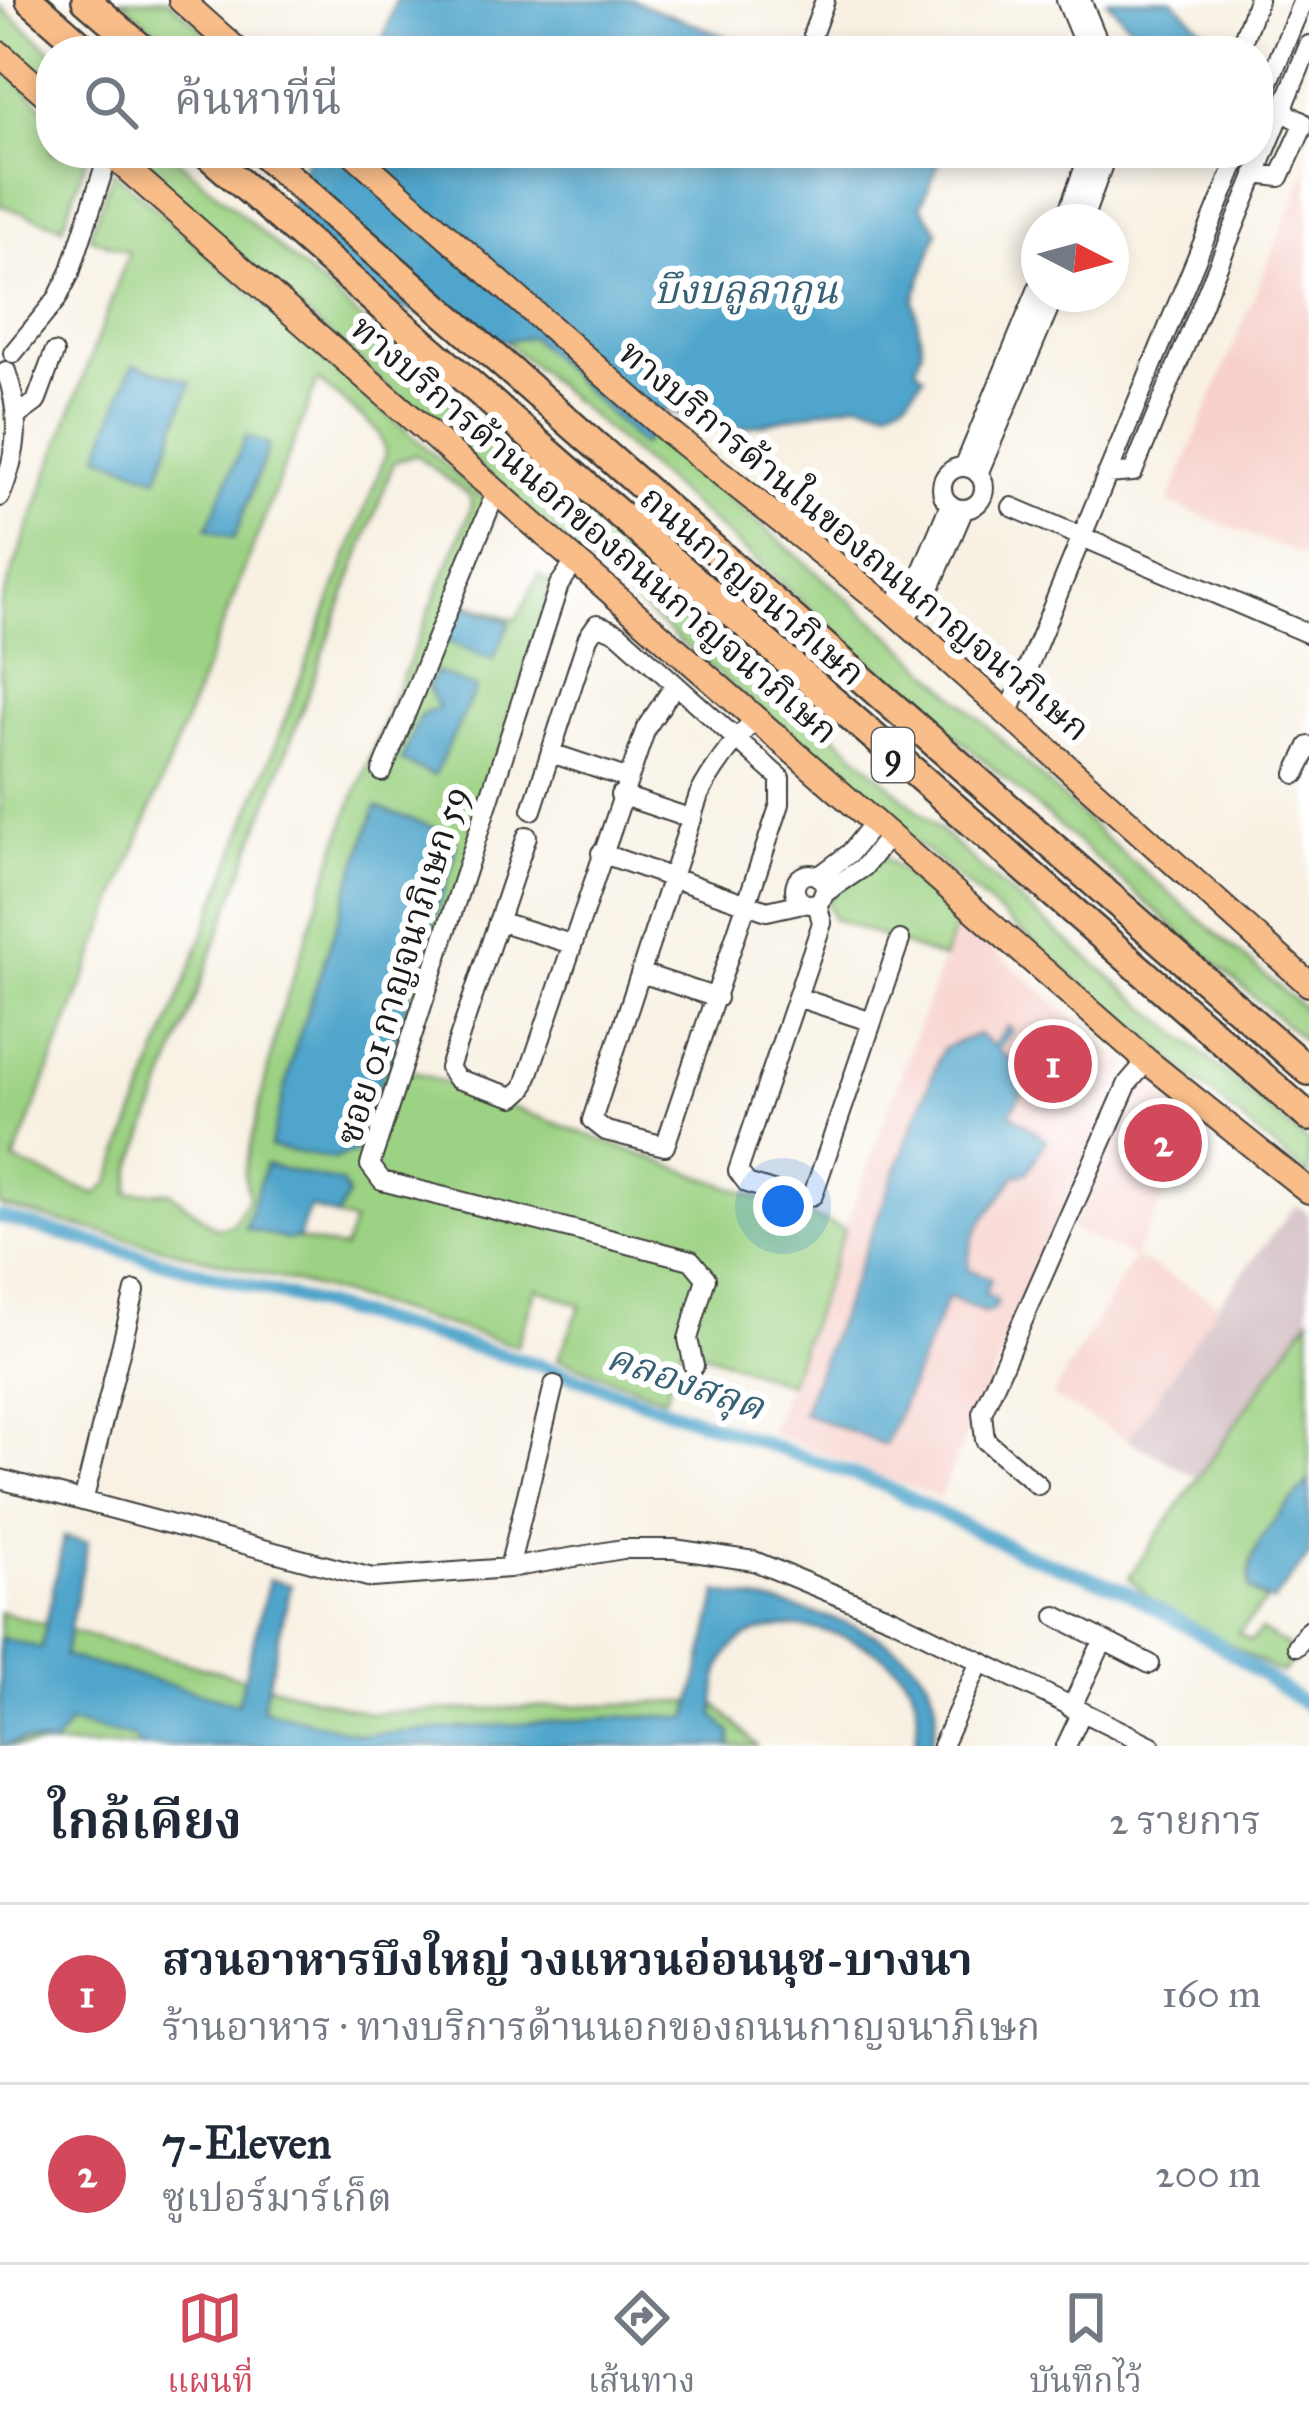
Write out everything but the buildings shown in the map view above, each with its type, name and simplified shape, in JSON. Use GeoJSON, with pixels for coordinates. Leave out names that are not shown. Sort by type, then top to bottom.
{"type":"FeatureCollection","features":[{"type":"Feature","properties":{"kind":"highway"},"geometry":{"type":"LineString","coordinates":[[30,0],[71,36]]}},
{"type":"Feature","properties":{"kind":"highway"},"geometry":{"type":"LineString","coordinates":[[86,0],[128,36]]}},
{"type":"Feature","properties":{"kind":"highway","name":"ถนนกาญจนาภิเษก"},"geometry":{"type":"LineString","coordinates":[[223,168],[1309,1117]]}},
{"type":"Feature","properties":{"kind":"highway","name":"ถนนกาญจนาภิเษก"},"geometry":{"type":"LineString","coordinates":[[279,168],[1309,1071]]}},
{"type":"Feature","properties":{"kind":"main road"},"geometry":{"type":"LineString","coordinates":[[181,0],[221,36]]}},
{"type":"Feature","properties":{"kind":"main road"},"geometry":{"type":"LineString","coordinates":[[0,54],[36,86]]}},
{"type":"Feature","properties":{"kind":"main road","name":"ทางบริการด้านนอกของถนนกาญจนาภิเษก"},"geometry":{"type":"LineString","coordinates":[[126,168],[1147,1060],[1309,1192]]}},
{"type":"Feature","properties":{"kind":"main road","name":"ทางบริการด้านในของถนนกาญจนาภิเษก"},"geometry":{"type":"LineString","coordinates":[[370,168],[668,431],[897,614],[1309,984]]}},
{"type":"Feature","properties":{"kind":"street"},"geometry":{"type":"LineString","coordinates":[[813,33],[825,0]]}},
{"type":"Feature","properties":{"kind":"street"},"geometry":{"type":"LineString","coordinates":[[1066,0],[1081,36]]}},
{"type":"Feature","properties":{"kind":"street"},"geometry":{"type":"LineString","coordinates":[[1082,0],[1096,36]]}},
{"type":"Feature","properties":{"kind":"street"},"geometry":{"type":"LineString","coordinates":[[1244,36],[1258,0]]}},
{"type":"Feature","properties":{"kind":"street"},"geometry":{"type":"LineString","coordinates":[[1273,68],[1303,0]]}},
{"type":"Feature","properties":{"kind":"street"},"geometry":{"type":"LineString","coordinates":[[1230,177],[1280,177],[1302,129],[1302,122],[1282,111],[1309,45]]}},
{"type":"Feature","properties":{"kind":"street"},"geometry":{"type":"LineString","coordinates":[[0,496],[17,416],[5,360],[54,303],[70,273],[104,168]]}},
{"type":"Feature","properties":{"kind":"street"},"geometry":{"type":"LineString","coordinates":[[1071,204],[1084,168]]}},
{"type":"Feature","properties":{"kind":"street"},"geometry":{"type":"LineString","coordinates":[[1089,204],[1102,168]]}},
{"type":"Feature","properties":{"kind":"street"},"geometry":{"type":"LineString","coordinates":[[1008,715],[1234,168]]}},
{"type":"Feature","properties":{"kind":"street"},"geometry":{"type":"LineString","coordinates":[[1107,474],[1132,472],[1252,180]]}},
{"type":"Feature","properties":{"kind":"street"},"geometry":{"type":"LineString","coordinates":[[897,614],[957,506],[982,497],[971,470],[1029,312]]}},
{"type":"Feature","properties":{"kind":"street"},"geometry":{"type":"LineString","coordinates":[[957,506],[943,480],[971,470],[1046,312]]}},
{"type":"Feature","properties":{"kind":"street"},"geometry":{"type":"LineString","coordinates":[[1170,321],[1192,329]]}},
{"type":"Feature","properties":{"kind":"street"},"geometry":{"type":"LineString","coordinates":[[17,416],[36,402],[54,352]]}},
{"type":"Feature","properties":{"kind":"street"},"geometry":{"type":"LineString","coordinates":[[382,772],[496,491]]}},
{"type":"Feature","properties":{"kind":"street"},"geometry":{"type":"LineString","coordinates":[[1012,507],[1309,634]]}},
{"type":"Feature","properties":{"kind":"street","name":"ซอย 01 กาญจนาภิเษก 59"},"geometry":{"type":"LineString","coordinates":[[576,561],[559,585],[370,1166],[382,1181],[691,1260],[706,1278],[688,1339],[694,1366]]}},
{"type":"Feature","properties":{"kind":"street"},"geometry":{"type":"LineString","coordinates":[[532,810],[588,637],[597,623],[618,633],[736,740],[780,778],[783,787],[670,1142],[658,1148],[606,1131],[592,1120],[711,771],[736,740],[756,718]]}},
{"type":"Feature","properties":{"kind":"street"},"geometry":{"type":"LineString","coordinates":[[527,836],[449,1068],[458,1078],[514,1097],[524,1088],[623,786],[652,713],[675,685]]}},
{"type":"Feature","properties":{"kind":"street"},"geometry":{"type":"LineString","coordinates":[[1296,774],[1309,746]]}},
{"type":"Feature","properties":{"kind":"street"},"geometry":{"type":"LineString","coordinates":[[551,753],[692,819]]}},
{"type":"Feature","properties":{"kind":"street"},"geometry":{"type":"LineString","coordinates":[[602,853],[748,902],[811,892],[864,867],[883,826]]}},
{"type":"Feature","properties":{"kind":"street"},"geometry":{"type":"LineString","coordinates":[[811,892],[822,923],[738,1172],[746,1183],[801,1201],[814,1195],[900,940]]}},
{"type":"Feature","properties":{"kind":"street"},"geometry":{"type":"LineString","coordinates":[[498,921],[571,944]]}},
{"type":"Feature","properties":{"kind":"street"},"geometry":{"type":"LineString","coordinates":[[641,973],[717,998]]}},
{"type":"Feature","properties":{"kind":"street"},"geometry":{"type":"LineString","coordinates":[[797,997],[872,1022]]}},
{"type":"Feature","properties":{"kind":"street"},"geometry":{"type":"LineString","coordinates":[[1039,1485],[986,1440],[982,1413],[1128,1083],[1147,1060]]}},
{"type":"Feature","properties":{"kind":"street"},"geometry":{"type":"LineString","coordinates":[[84,1498],[135,1291]]}},
{"type":"Feature","properties":{"kind":"street"},"geometry":{"type":"LineString","coordinates":[[509,1568],[554,1385]]}},
{"type":"Feature","properties":{"kind":"street"},"geometry":{"type":"LineString","coordinates":[[0,1479],[372,1578],[509,1568],[623,1549],[674,1549],[754,1561],[805,1578],[1152,1746]]}},
{"type":"Feature","properties":{"kind":"street"},"geometry":{"type":"LineString","coordinates":[[1057,1616],[1150,1664]]}},
{"type":"Feature","properties":{"kind":"street"},"geometry":{"type":"LineString","coordinates":[[1066,1746],[1103,1641]]}},
{"type":"Feature","properties":{"kind":"street"},"geometry":{"type":"LineString","coordinates":[[941,1746],[980,1662]]}},
{"type":"Feature","properties":{"kind":"shaded area"},"geometry":{"type":"Polygon","coordinates":[[[1309,164],[1309,558],[1168,503],[1309,164]]]}},
{"type":"Feature","properties":{"kind":"shaded area"},"geometry":{"type":"Polygon","coordinates":[[[958,919],[1128,1066],[939,1498],[770,1433],[958,919]]]}},
{"type":"Feature","properties":{"kind":"shaded area"},"geometry":{"type":"Polygon","coordinates":[[[1143,1076],[1208,1135],[1174,1175],[1135,1257],[1219,1303],[1128,1440],[1052,1397],[1134,1258],[1070,1229],[1143,1076]]]}},
{"type":"Feature","properties":{"kind":"shaded area"},"geometry":{"type":"Polygon","coordinates":[[[1296,1205],[1309,1214],[1309,1318],[1198,1478],[1128,1440],[1219,1303],[1296,1205]]]}},
{"type":"Feature","properties":{"kind":"green space"},"geometry":{"type":"Polygon","coordinates":[[[121,0],[169,0],[210,36],[161,36],[121,0]]]}},
{"type":"Feature","properties":{"kind":"green space"},"geometry":{"type":"Polygon","coordinates":[[[0,6],[36,37],[36,77],[0,44],[0,6]]]}},
{"type":"Feature","properties":{"kind":"green space"},"geometry":{"type":"Polygon","coordinates":[[[0,65],[36,100],[36,168],[83,168],[63,227],[0,205],[0,65]]]}},
{"type":"Feature","properties":{"kind":"green space"},"geometry":{"type":"Polygon","coordinates":[[[139,168],[187,168],[714,625],[989,875],[1309,1143],[1309,1177],[630,599],[139,168]]]}},
{"type":"Feature","properties":{"kind":"green space"},"geometry":{"type":"Polygon","coordinates":[[[113,171],[495,509],[459,601],[516,620],[539,575],[552,584],[407,1069],[845,1229],[788,1384],[683,1345],[665,1398],[558,1359],[581,1305],[536,1288],[517,1346],[329,1291],[0,1206],[0,606],[129,252],[89,237],[113,171]],[[318,380],[14,1161],[96,1195],[109,1183],[386,454],[378,431],[318,380]],[[416,455],[394,462],[131,1172],[128,1193],[170,1192],[215,1228],[232,1225],[249,1197],[244,1174],[279,1020],[350,807],[471,508],[470,496],[416,455]],[[455,841],[296,1045],[271,1147],[358,1149],[455,841]],[[265,1165],[246,1228],[344,1249],[353,1223],[337,1217],[347,1194],[341,1183],[265,1165]]]}},
{"type":"Feature","properties":{"kind":"green space"},"geometry":{"type":"Polygon","coordinates":[[[531,337],[641,445],[651,431],[904,647],[1107,840],[1309,1013],[1309,1045],[505,341],[531,337]]]}},
{"type":"Feature","properties":{"kind":"green space"},"geometry":{"type":"Polygon","coordinates":[[[883,856],[958,919],[943,959],[834,919],[827,903],[831,896],[883,856]]]}},
{"type":"Feature","properties":{"kind":"green space"},"geometry":{"type":"Polygon","coordinates":[[[1309,1318],[1309,1479],[1294,1505],[1254,1552],[1250,1590],[1266,1601],[1238,1633],[1251,1641],[1261,1630],[1300,1654],[1281,1674],[1148,1597],[1129,1577],[1309,1318]]]}},
{"type":"Feature","properties":{"kind":"green space"},"geometry":{"type":"Polygon","coordinates":[[[0,1612],[370,1713],[713,1701],[757,1746],[0,1746],[0,1612]]]}},
{"type":"Feature","properties":{"kind":"water"},"geometry":{"type":"Polygon","coordinates":[[[396,0],[632,0],[724,36],[384,36],[396,0]]]}},
{"type":"Feature","properties":{"kind":"water"},"geometry":{"type":"Polygon","coordinates":[[[1106,0],[1173,0],[1210,36],[1140,36],[1106,0]]]}},
{"type":"Feature","properties":{"kind":"water","name":"บึงบลูลากูน"},"geometry":{"type":"Polygon","coordinates":[[[304,168],[937,168],[921,206],[938,231],[914,300],[922,348],[916,367],[924,376],[907,398],[888,408],[859,402],[744,428],[663,410],[642,446],[531,337],[505,341],[341,289],[280,233],[304,168]]]}},
{"type":"Feature","properties":{"kind":"water"},"geometry":{"type":"Polygon","coordinates":[[[132,366],[191,382],[158,478],[99,455],[132,366]]]}},
{"type":"Feature","properties":{"kind":"water"},"geometry":{"type":"Polygon","coordinates":[[[246,436],[269,445],[234,539],[207,529],[246,436]]]}},
{"type":"Feature","properties":{"kind":"water"},"geometry":{"type":"Polygon","coordinates":[[[461,605],[510,622],[493,660],[446,641],[461,605]]]}},
{"type":"Feature","properties":{"kind":"water"},"geometry":{"type":"Polygon","coordinates":[[[436,672],[476,688],[434,776],[401,761],[420,716],[438,708],[428,687],[436,672]]]}},
{"type":"Feature","properties":{"kind":"water"},"geometry":{"type":"Polygon","coordinates":[[[376,807],[447,832],[456,841],[454,859],[358,1150],[333,1159],[270,1147],[296,1045],[376,807]]]}},
{"type":"Feature","properties":{"kind":"water"},"geometry":{"type":"Polygon","coordinates":[[[1008,1026],[1013,1030],[998,1050],[1033,1076],[1010,1113],[1046,1140],[1027,1173],[1015,1175],[973,1239],[968,1269],[991,1278],[985,1294],[997,1300],[996,1307],[986,1313],[948,1297],[885,1445],[802,1413],[943,1048],[978,1034],[993,1046],[1008,1026]]]}},
{"type":"Feature","properties":{"kind":"water"},"geometry":{"type":"Polygon","coordinates":[[[265,1165],[342,1183],[348,1195],[337,1217],[310,1207],[298,1238],[286,1240],[245,1228],[265,1165]]]}},
{"type":"Feature","properties":{"kind":"water"},"geometry":{"type":"Polygon","coordinates":[[[1309,1481],[1309,1555],[1273,1602],[1250,1590],[1253,1558],[1267,1531],[1309,1481]]]}},
{"type":"Feature","properties":{"kind":"water"},"geometry":{"type":"Polygon","coordinates":[[[64,1537],[88,1542],[64,1656],[238,1703],[269,1579],[291,1585],[262,1709],[364,1735],[634,1716],[688,1718],[718,1592],[844,1622],[903,1653],[924,1674],[935,1700],[931,1746],[915,1746],[918,1725],[913,1691],[900,1671],[879,1653],[822,1630],[792,1627],[764,1630],[740,1641],[724,1660],[714,1715],[731,1733],[731,1746],[139,1746],[133,1737],[69,1723],[54,1746],[24,1741],[0,1746],[0,1638],[41,1648],[64,1537]]]}},
{"type":"Feature","properties":{"kind":"waterway","name":"คลองสลุด"},"geometry":{"type":"LineString","coordinates":[[0,1217],[543,1366],[878,1483],[1020,1552],[1122,1589],[1218,1644],[1309,1707]]}},
{"type":"Feature","properties":{"kind":"place","name":"สวนอาหารบึงใหญ่ วงแหวนอ่อนนุช-บางนา"},"geometry":{"type":"Point","coordinates":[1053,1064]}},
{"type":"Feature","properties":{"kind":"place","name":"7-Eleven"},"geometry":{"type":"Point","coordinates":[1163,1143]}}]}
